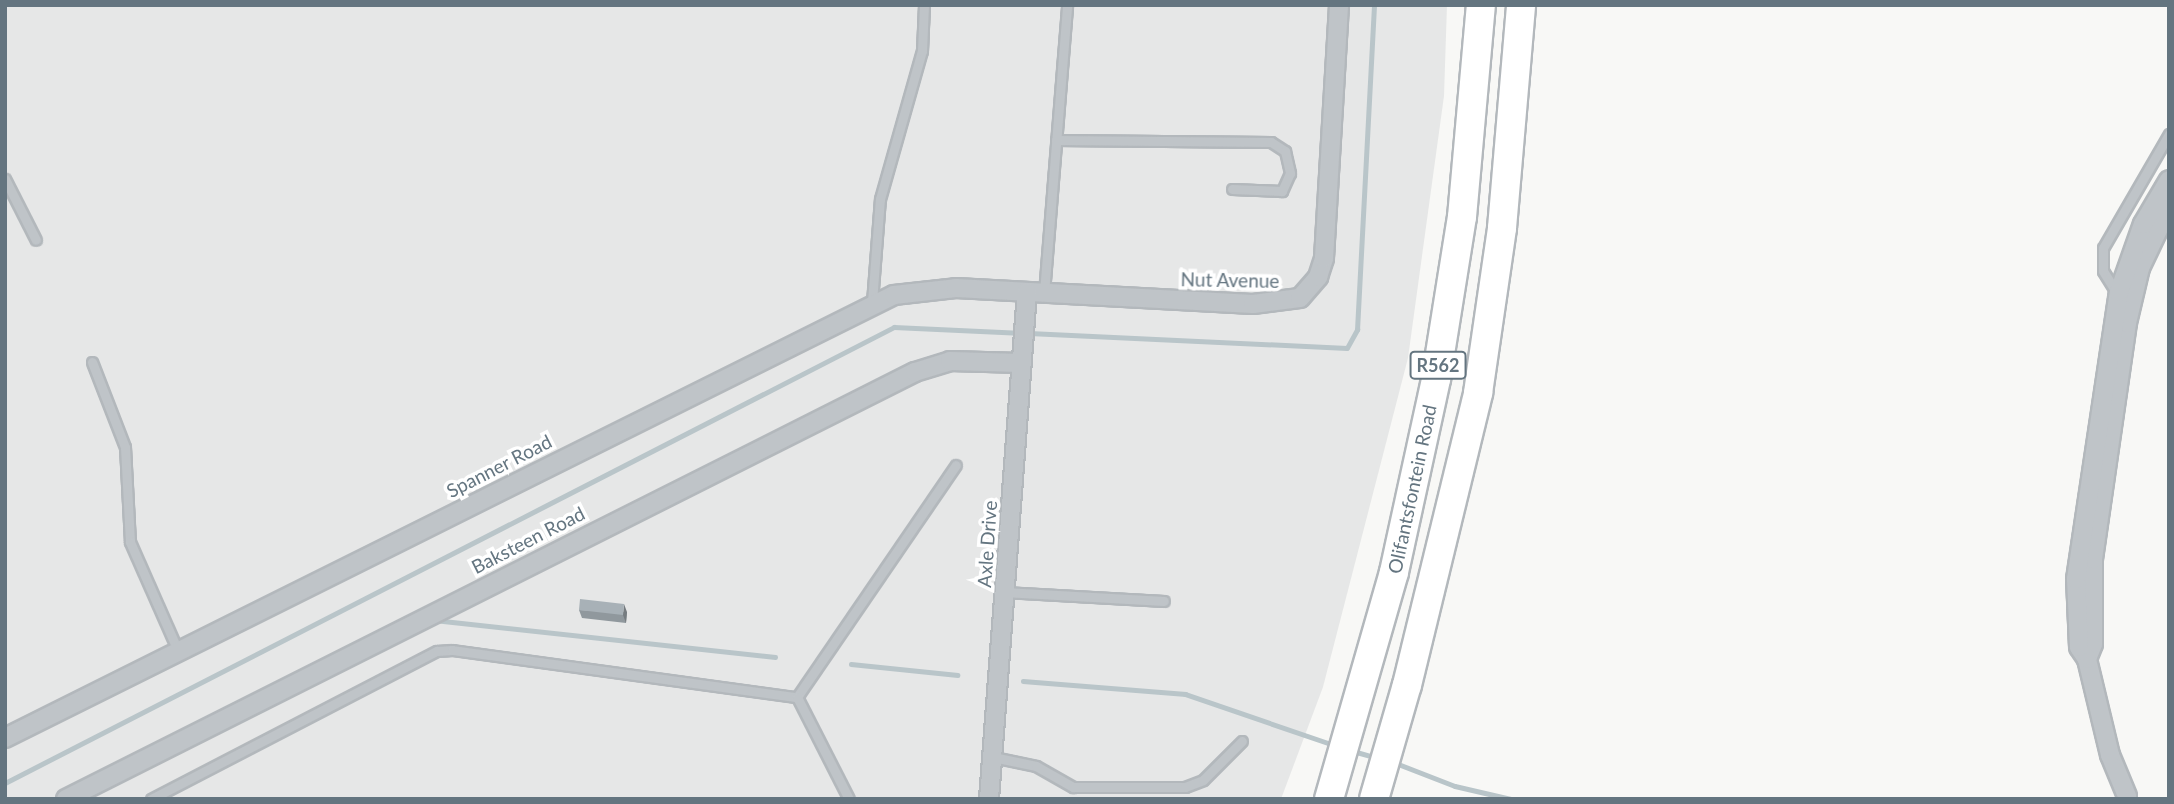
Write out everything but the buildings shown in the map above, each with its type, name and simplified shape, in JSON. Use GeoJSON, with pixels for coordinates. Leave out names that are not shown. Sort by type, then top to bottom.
{"type":"FeatureCollection","features":[{"type":"Feature","properties":{"kind":"main road","name":"Olifantsfontein Road"},"geometry":{"type":"LineString","coordinates":[[1329,799],[1394,572],[1436,379],[1462,218],[1481,5]]}},
{"type":"Feature","properties":{"kind":"main road","name":"R562"},"geometry":{"type":"LineString","coordinates":[[1377,791],[1396,726],[1478,393],[1502,228],[1521,5]]}},
{"type":"Feature","properties":{"kind":"street","name":"Nut Avenue"},"geometry":{"type":"LineString","coordinates":[[1036,293],[1284,303],[1311,288],[1324,258],[1339,5]]}},
{"type":"Feature","properties":{"kind":"street"},"geometry":{"type":"LineString","coordinates":[[2127,796],[2110,755],[2087,659],[2077,630],[2076,579],[2118,296],[2143,224],[2169,180]]}},
{"type":"Feature","properties":{"kind":"street"},"geometry":{"type":"LineString","coordinates":[[2087,659],[2092,644],[2092,569],[2127,323],[2140,268],[2169,207]]}},
{"type":"Feature","properties":{"kind":"street","name":"Spanner Road"},"geometry":{"type":"LineString","coordinates":[[5,738],[872,302],[919,289],[1036,293]]}},
{"type":"Feature","properties":{"kind":"street","name":"Axle Drive"},"geometry":{"type":"LineString","coordinates":[[989,799],[1022,354],[1026,315],[1036,293]]}},
{"type":"Feature","properties":{"kind":"street","name":"Baksteen Road"},"geometry":{"type":"LineString","coordinates":[[78,796],[915,372],[950,361],[1022,354]]}},
{"type":"Feature","properties":{"kind":"lane"},"geometry":{"type":"LineString","coordinates":[[872,302],[880,200],[922,51],[924,5]]}},
{"type":"Feature","properties":{"kind":"lane"},"geometry":{"type":"LineString","coordinates":[[1036,293],[1056,140],[1067,5]]}},
{"type":"Feature","properties":{"kind":"lane"},"geometry":{"type":"LineString","coordinates":[[2118,296],[2103,271],[2103,248],[2169,134]]}},
{"type":"Feature","properties":{"kind":"lane"},"geometry":{"type":"LineString","coordinates":[[1056,140],[1271,142],[1285,151],[1290,173],[1282,191],[1233,189]]}},
{"type":"Feature","properties":{"kind":"lane"},"geometry":{"type":"LineString","coordinates":[[5,179],[36,240]]}},
{"type":"Feature","properties":{"kind":"lane"},"geometry":{"type":"LineString","coordinates":[[92,362],[125,447],[131,542],[178,651]]}},
{"type":"Feature","properties":{"kind":"lane"},"geometry":{"type":"LineString","coordinates":[[797,697],[956,465]]}},
{"type":"Feature","properties":{"kind":"lane"},"geometry":{"type":"LineString","coordinates":[[1004,592],[1164,601]]}},
{"type":"Feature","properties":{"kind":"lane"},"geometry":{"type":"LineString","coordinates":[[151,799],[437,651],[471,652],[797,697]]}},
{"type":"Feature","properties":{"kind":"lane"},"geometry":{"type":"LineString","coordinates":[[797,697],[849,799]]}},
{"type":"Feature","properties":{"kind":"lane"},"geometry":{"type":"LineString","coordinates":[[993,757],[1036,766],[1073,787],[1185,788],[1203,780],[1242,741]]}},
{"type":"Feature","properties":{"kind":"shaded area"},"geometry":{"type":"Polygon","coordinates":[[[5,5],[1447,5],[1444,96],[1408,358],[1323,687],[1281,799],[5,799],[5,5]]]}},
{"type":"Feature","properties":{"kind":"waterway"},"geometry":{"type":"LineString","coordinates":[[1029,333],[1347,348],[1357,330],[1374,5]]}},
{"type":"Feature","properties":{"kind":"waterway"},"geometry":{"type":"LineString","coordinates":[[5,783],[894,327],[1020,333]]}},
{"type":"Feature","properties":{"kind":"waterway"},"geometry":{"type":"LineString","coordinates":[[434,620],[775,657]]}},
{"type":"Feature","properties":{"kind":"waterway"},"geometry":{"type":"LineString","coordinates":[[851,664],[957,675]]}},
{"type":"Feature","properties":{"kind":"waterway"},"geometry":{"type":"LineString","coordinates":[[1023,681],[1185,694],[1334,745]]}},
{"type":"Feature","properties":{"kind":"waterway"},"geometry":{"type":"LineString","coordinates":[[1353,751],[1374,757]]}},
{"type":"Feature","properties":{"kind":"waterway"},"geometry":{"type":"LineString","coordinates":[[1393,762],[1455,786],[1511,799]]}}]}
